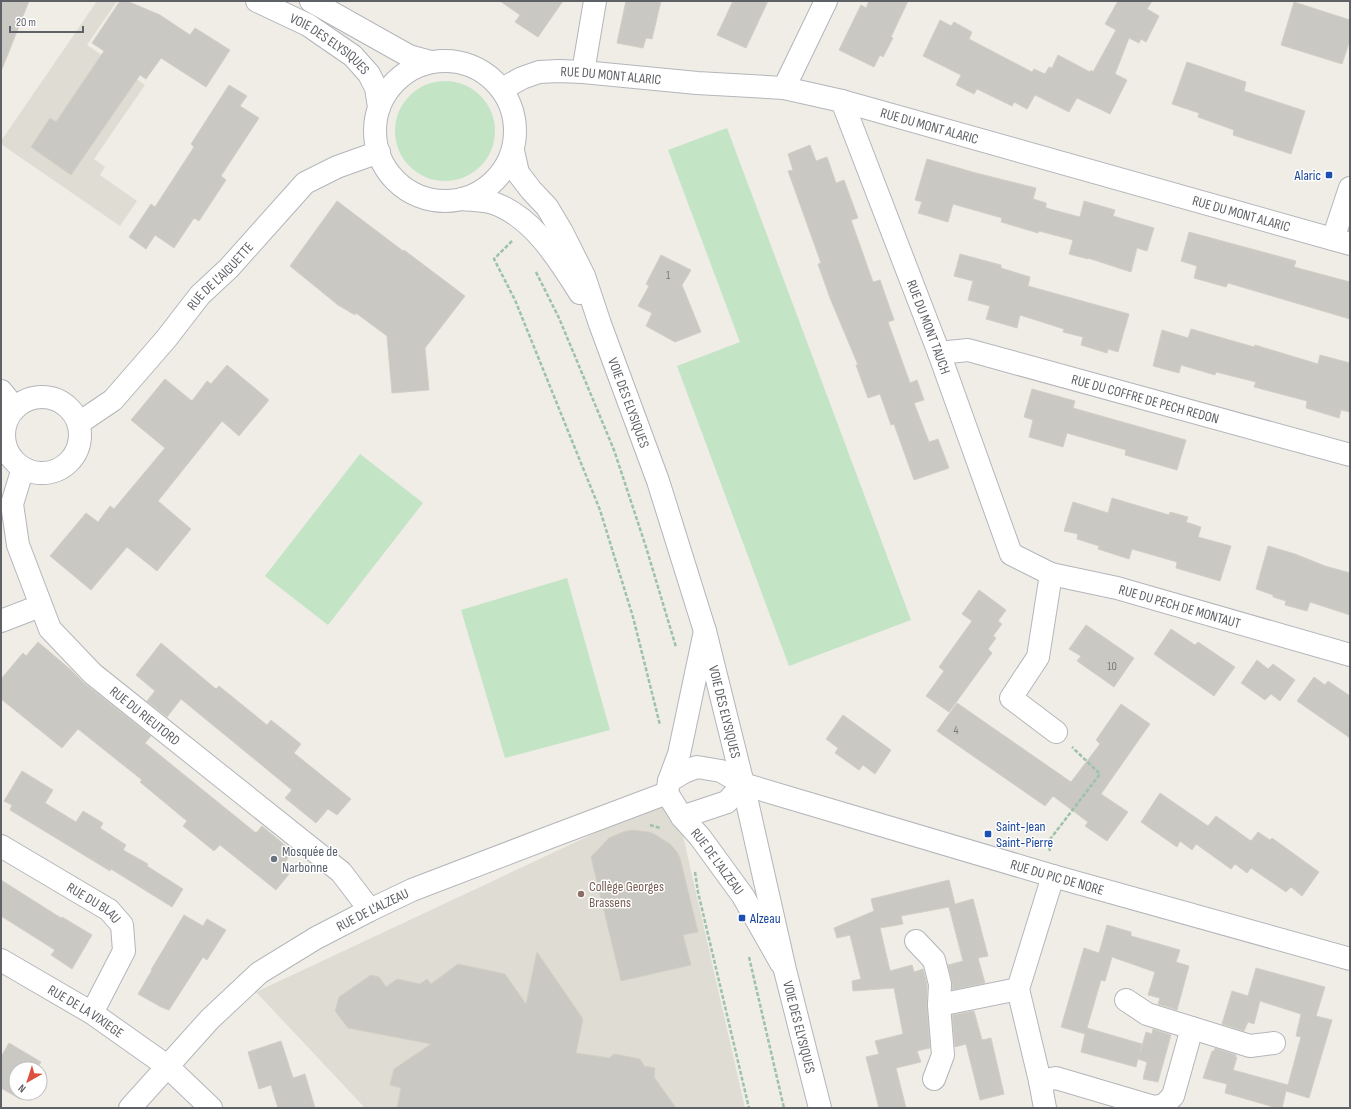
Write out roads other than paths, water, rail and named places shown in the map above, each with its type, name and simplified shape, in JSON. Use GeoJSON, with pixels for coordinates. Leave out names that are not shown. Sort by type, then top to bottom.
{"type":"FeatureCollection","features":[{"type":"Feature","properties":{"kind":"street","name":"VOIE DES ELYSIQUES"},"geometry":{"type":"LineString","coordinates":[[257,1],[308,25],[353,56],[369,74],[376,88],[379,107]]}},
{"type":"Feature","properties":{"kind":"street","name":"VOIE DES ELYSIQUES"},"geometry":{"type":"LineString","coordinates":[[311,1],[409,56],[431,62]]}},
{"type":"Feature","properties":{"kind":"street"},"geometry":{"type":"LineString","coordinates":[[583,72],[595,1]]}},
{"type":"Feature","properties":{"kind":"street"},"geometry":{"type":"LineString","coordinates":[[784,88],[826,1]]}},
{"type":"Feature","properties":{"kind":"street"},"geometry":{"type":"LineString","coordinates":[[447,60],[470,65],[488,74],[502,89],[509,102],[515,120],[513,151],[506,167],[494,182],[482,191],[462,199],[438,201],[418,196],[404,187],[392,176],[382,161],[376,144],[375,127],[379,107],[387,90],[405,73],[417,66],[431,62],[447,60]]}},
{"type":"Feature","properties":{"kind":"street","name":"RUE DU MONT ALARIC"},"geometry":{"type":"LineString","coordinates":[[502,89],[522,78],[539,72],[559,71],[784,88],[842,101],[1342,241]]}},
{"type":"Feature","properties":{"kind":"street","name":"RUE DU MONT TAUCH"},"geometry":{"type":"LineString","coordinates":[[842,101],[939,354],[1011,554]]}},
{"type":"Feature","properties":{"kind":"street","name":"VOIE DES ELYSIQUES"},"geometry":{"type":"LineString","coordinates":[[513,151],[518,173],[547,207],[562,232],[584,276],[600,324],[658,481],[705,631],[743,784],[785,970],[820,1108]]}},
{"type":"Feature","properties":{"kind":"street","name":"RUE DE L'AIGUETTE"},"geometry":{"type":"LineString","coordinates":[[79,423],[113,400],[166,339],[200,295],[229,268],[304,183],[338,167],[379,152]]}},
{"type":"Feature","properties":{"kind":"street"},"geometry":{"type":"LineString","coordinates":[[1342,241],[1350,188]]}},
{"type":"Feature","properties":{"kind":"street","name":"VOIE DES ELYSIQUES"},"geometry":{"type":"LineString","coordinates":[[462,199],[489,202],[510,210],[528,225],[546,244],[600,324]]}},
{"type":"Feature","properties":{"kind":"street","name":"RUE DU COFFRE DE PECH REDON"},"geometry":{"type":"LineString","coordinates":[[939,354],[968,350],[1350,455]]}},
{"type":"Feature","properties":{"kind":"street"},"geometry":{"type":"LineString","coordinates":[[1,391],[15,408]]}},
{"type":"Feature","properties":{"kind":"street"},"geometry":{"type":"LineString","coordinates":[[32,398],[53,398],[70,408],[79,423],[79,444],[72,460],[56,471],[40,473],[23,468],[13,460],[4,449],[3,437],[7,420],[15,408],[32,398]]}},
{"type":"Feature","properties":{"kind":"street","name":"RUE DU RIEUTORD"},"geometry":{"type":"LineString","coordinates":[[23,468],[12,504],[18,545],[50,629],[93,674],[341,872],[370,910]]}},
{"type":"Feature","properties":{"kind":"street","name":"RUE DU PECH DE MONTAUT"},"geometry":{"type":"LineString","coordinates":[[1011,554],[1051,574],[1116,588],[1350,655]]}},
{"type":"Feature","properties":{"kind":"street"},"geometry":{"type":"LineString","coordinates":[[1051,574],[1038,657],[1011,698],[1056,732]]}},
{"type":"Feature","properties":{"kind":"street"},"geometry":{"type":"LineString","coordinates":[[1,621],[40,606]]}},
{"type":"Feature","properties":{"kind":"street"},"geometry":{"type":"LineString","coordinates":[[668,787],[680,754],[691,693],[705,631]]}},
{"type":"Feature","properties":{"kind":"street","name":"RUE DE L'ALZEAU"},"geometry":{"type":"LineString","coordinates":[[130,1108],[210,1019],[259,973],[316,938],[370,910],[420,887],[638,804],[668,787],[684,772],[697,767],[721,771],[743,784],[727,802],[682,817]]}},
{"type":"Feature","properties":{"kind":"street","name":"RUE DU PIC DE NORE"},"geometry":{"type":"LineString","coordinates":[[743,784],[1053,876],[1350,959]]}},
{"type":"Feature","properties":{"kind":"street","name":"RUE DE L'ALZEAU"},"geometry":{"type":"LineString","coordinates":[[668,787],[682,817],[700,837],[743,896],[785,970]]}},
{"type":"Feature","properties":{"kind":"street","name":"RUE DU BLAU"},"geometry":{"type":"LineString","coordinates":[[1,846],[109,910],[122,925],[124,951],[92,1013]]}},
{"type":"Feature","properties":{"kind":"street"},"geometry":{"type":"LineString","coordinates":[[1045,1108],[1018,989],[1053,876]]}},
{"type":"Feature","properties":{"kind":"street"},"geometry":{"type":"LineString","coordinates":[[916,941],[934,960],[940,984],[939,1005],[943,1055],[934,1079]]}},
{"type":"Feature","properties":{"kind":"street","name":"RUE DE LA VIXIEGE"},"geometry":{"type":"LineString","coordinates":[[1,960],[92,1013],[167,1066],[211,1108]]}},
{"type":"Feature","properties":{"kind":"street"},"geometry":{"type":"LineString","coordinates":[[939,1005],[1018,989]]}},
{"type":"Feature","properties":{"kind":"street"},"geometry":{"type":"LineString","coordinates":[[1126,1000],[1147,1014],[1250,1046],[1274,1043]]}},
{"type":"Feature","properties":{"kind":"street"},"geometry":{"type":"LineString","coordinates":[[1040,1081],[1056,1078],[1154,1107],[1164,1105],[1173,1096],[1192,1028]]}},
{"type":"Feature","properties":{"kind":"place","name":"Alaric"},"geometry":{"type":"Point","coordinates":[1329,175]}},
{"type":"Feature","properties":{"kind":"place","name":"Saint-Jean Saint-Pierre"},"geometry":{"type":"Point","coordinates":[988,834]}},
{"type":"Feature","properties":{"kind":"place","name":"Mosquée de Narbonne"},"geometry":{"type":"Point","coordinates":[274,859]}},
{"type":"Feature","properties":{"kind":"place","name":"Collège Georges Brassens"},"geometry":{"type":"Point","coordinates":[581,894]}},
{"type":"Feature","properties":{"kind":"place","name":"Alzeau"},"geometry":{"type":"Point","coordinates":[742,918]}}]}
